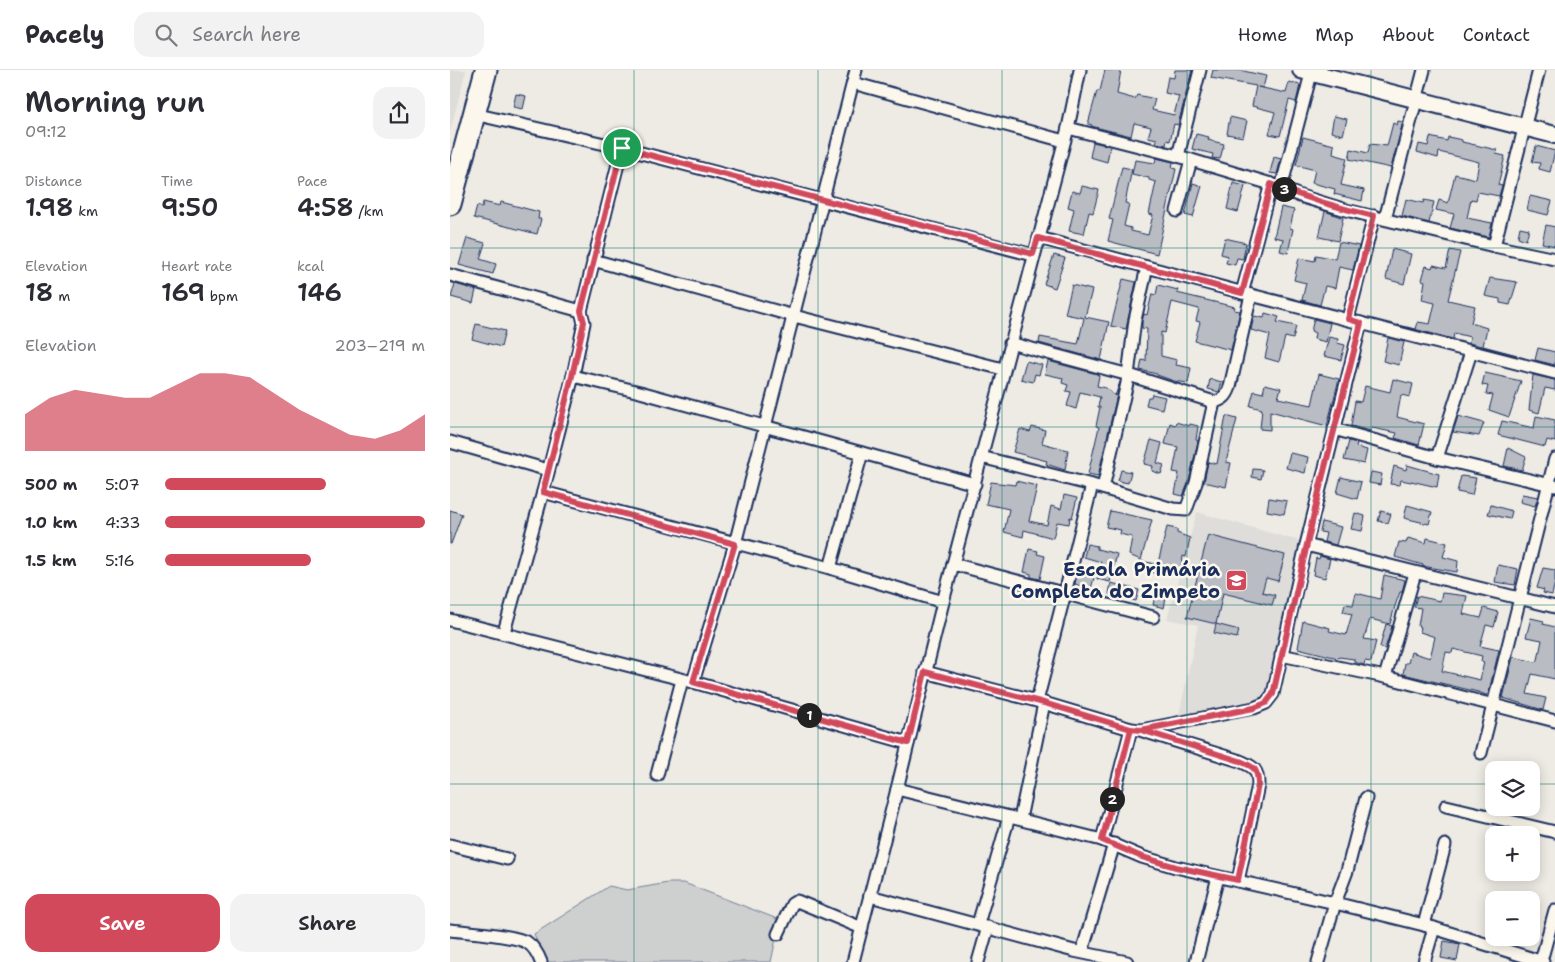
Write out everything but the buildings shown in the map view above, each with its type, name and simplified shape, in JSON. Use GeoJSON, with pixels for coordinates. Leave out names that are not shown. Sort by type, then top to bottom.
{"type":"FeatureCollection","features":[{"type":"Feature","properties":{"kind":"highway"},"geometry":{"type":"LineString","coordinates":[[452,192],[486,70]]}},
{"type":"Feature","properties":{"kind":"street"},"geometry":{"type":"LineString","coordinates":[[657,775],[687,681],[735,544],[856,70]]}},
{"type":"Feature","properties":{"kind":"street"},"geometry":{"type":"LineString","coordinates":[[853,962],[1003,369],[1068,128],[1080,70]]}},
{"type":"Feature","properties":{"kind":"street"},"geometry":{"type":"LineString","coordinates":[[1178,156],[1200,70]]}},
{"type":"Feature","properties":{"kind":"street"},"geometry":{"type":"LineString","coordinates":[[1348,319],[1424,70]]}},
{"type":"Feature","properties":{"kind":"street"},"geometry":{"type":"LineString","coordinates":[[1494,246],[1540,70]]}},
{"type":"Feature","properties":{"kind":"street"},"geometry":{"type":"LineString","coordinates":[[1010,342],[1129,375],[1214,402],[1228,395],[1246,294],[1308,71],[1555,135]]}},
{"type":"Feature","properties":{"kind":"street"},"geometry":{"type":"LineString","coordinates":[[852,82],[1064,141]]}},
{"type":"Feature","properties":{"kind":"street"},"geometry":{"type":"LineString","coordinates":[[474,114],[622,148],[1033,254]]}},
{"type":"Feature","properties":{"kind":"street"},"geometry":{"type":"LineString","coordinates":[[1068,128],[1178,156],[1346,210],[1555,259]]}},
{"type":"Feature","properties":{"kind":"street"},"geometry":{"type":"LineString","coordinates":[[504,632],[543,492],[572,376],[584,322],[581,311],[622,148]]}},
{"type":"Feature","properties":{"kind":"street"},"geometry":{"type":"LineString","coordinates":[[1177,211],[1191,160]]}},
{"type":"Feature","properties":{"kind":"street"},"geometry":{"type":"LineString","coordinates":[[1038,238],[1246,294],[1555,373]]}},
{"type":"Feature","properties":{"kind":"street"},"geometry":{"type":"LineString","coordinates":[[593,260],[794,316],[1003,369]]}},
{"type":"Feature","properties":{"kind":"street"},"geometry":{"type":"LineString","coordinates":[[1103,488],[1129,375],[1135,320],[1147,267]]}},
{"type":"Feature","properties":{"kind":"street"},"geometry":{"type":"LineString","coordinates":[[450,275],[581,311]]}},
{"type":"Feature","properties":{"kind":"street"},"geometry":{"type":"LineString","coordinates":[[1136,730],[1254,708],[1266,703],[1273,694],[1306,545],[1361,323]]}},
{"type":"Feature","properties":{"kind":"street"},"geometry":{"type":"LineString","coordinates":[[1438,458],[1471,352]]}},
{"type":"Feature","properties":{"kind":"street"},"geometry":{"type":"LineString","coordinates":[[572,376],[640,392],[765,428],[975,484]]}},
{"type":"Feature","properties":{"kind":"street"},"geometry":{"type":"LineString","coordinates":[[981,457],[1092,485],[1173,509],[1186,510],[1196,483],[1214,402]]}},
{"type":"Feature","properties":{"kind":"street"},"geometry":{"type":"LineString","coordinates":[[1334,429],[1438,458],[1552,485]]}},
{"type":"Feature","properties":{"kind":"street"},"geometry":{"type":"LineString","coordinates":[[450,442],[548,470]]}},
{"type":"Feature","properties":{"kind":"street"},"geometry":{"type":"LineString","coordinates":[[830,568],[862,453]]}},
{"type":"Feature","properties":{"kind":"street"},"geometry":{"type":"LineString","coordinates":[[1481,753],[1519,598],[1552,485],[1555,460]]}},
{"type":"Feature","properties":{"kind":"street"},"geometry":{"type":"LineString","coordinates":[[978,962],[983,926],[1014,818],[1065,593],[1092,485]]}},
{"type":"Feature","properties":{"kind":"street"},"geometry":{"type":"LineString","coordinates":[[543,492],[830,568],[943,602]]}},
{"type":"Feature","properties":{"kind":"street"},"geometry":{"type":"LineString","coordinates":[[1306,545],[1555,607]]}},
{"type":"Feature","properties":{"kind":"street"},"geometry":{"type":"LineString","coordinates":[[953,564],[1153,617]]}},
{"type":"Feature","properties":{"kind":"street"},"geometry":{"type":"LineString","coordinates":[[1385,677],[1415,573]]}},
{"type":"Feature","properties":{"kind":"street"},"geometry":{"type":"LineString","coordinates":[[450,620],[504,632],[687,681],[908,743]]}},
{"type":"Feature","properties":{"kind":"street"},"geometry":{"type":"LineString","coordinates":[[1281,655],[1385,677],[1555,721]]}},
{"type":"Feature","properties":{"kind":"street"},"geometry":{"type":"LineString","coordinates":[[925,672],[1040,702],[1240,761],[1251,766],[1258,776],[1258,785],[1238,880]]}},
{"type":"Feature","properties":{"kind":"street"},"geometry":{"type":"LineString","coordinates":[[1102,840],[1136,730]]}},
{"type":"Feature","properties":{"kind":"street"},"geometry":{"type":"LineString","coordinates":[[897,789],[1102,840],[1142,857],[1176,867],[1335,903],[1429,927],[1542,962],[1555,910]]}},
{"type":"Feature","properties":{"kind":"street"},"geometry":{"type":"LineString","coordinates":[[1318,962],[1335,903],[1347,871],[1366,798]]}},
{"type":"Feature","properties":{"kind":"street"},"geometry":{"type":"LineString","coordinates":[[1446,806],[1555,832]]}},
{"type":"Feature","properties":{"kind":"street"},"geometry":{"type":"LineString","coordinates":[[1076,955],[1114,844]]}},
{"type":"Feature","properties":{"kind":"street"},"geometry":{"type":"LineString","coordinates":[[450,845],[507,859]]}},
{"type":"Feature","properties":{"kind":"street"},"geometry":{"type":"LineString","coordinates":[[1424,962],[1429,927],[1446,845]]}},
{"type":"Feature","properties":{"kind":"street"},"geometry":{"type":"LineString","coordinates":[[1196,962],[1218,876]]}},
{"type":"Feature","properties":{"kind":"street"},"geometry":{"type":"LineString","coordinates":[[870,896],[983,926],[1076,955],[1127,962]]}},
{"type":"Feature","properties":{"kind":"street"},"geometry":{"type":"LineString","coordinates":[[778,934],[792,904],[797,901],[862,928]]}},
{"type":"Feature","properties":{"kind":"street"},"geometry":{"type":"LineString","coordinates":[[450,930],[527,942],[536,950],[541,962]]}},
{"type":"Feature","properties":{"kind":"shaded area"},"geometry":{"type":"Polygon","coordinates":[[[450,70],[466,70],[450,132],[450,70]]]}},
{"type":"Feature","properties":{"kind":"shaded area","name":"Escola Primária Completa do Zimpeto"},"geometry":{"type":"Polygon","coordinates":[[[1197,512],[1303,542],[1264,702],[1179,715],[1198,625],[1167,619],[1197,512]]]}},
{"type":"Feature","properties":{"kind":"shaded area"},"geometry":{"type":"Polygon","coordinates":[[[668,883],[684,883],[780,920],[771,962],[545,962],[534,934],[609,886],[627,890],[668,883]]]}},
{"type":"Feature","properties":{"kind":"place","name":"Escola Primária Completa do Zimpeto"},"geometry":{"type":"Point","coordinates":[1236,580]}},
{"type":"Feature","properties":{"kind":"route"},"geometry":{"type":"LineString","coordinates":[[622,148],[581,311],[584,322],[543,492],[735,544],[693,682],[908,743],[925,672],[1044,703],[1131,729],[1141,730],[1240,761],[1251,766],[1256,771],[1258,785],[1238,880],[1176,867],[1142,857],[1102,840],[1131,729],[1141,730],[1254,708],[1266,703],[1273,694],[1320,487],[1361,323],[1348,319],[1374,216],[1346,210],[1300,196],[1271,184],[1242,293],[1038,238],[1033,254],[622,148]]}}]}
